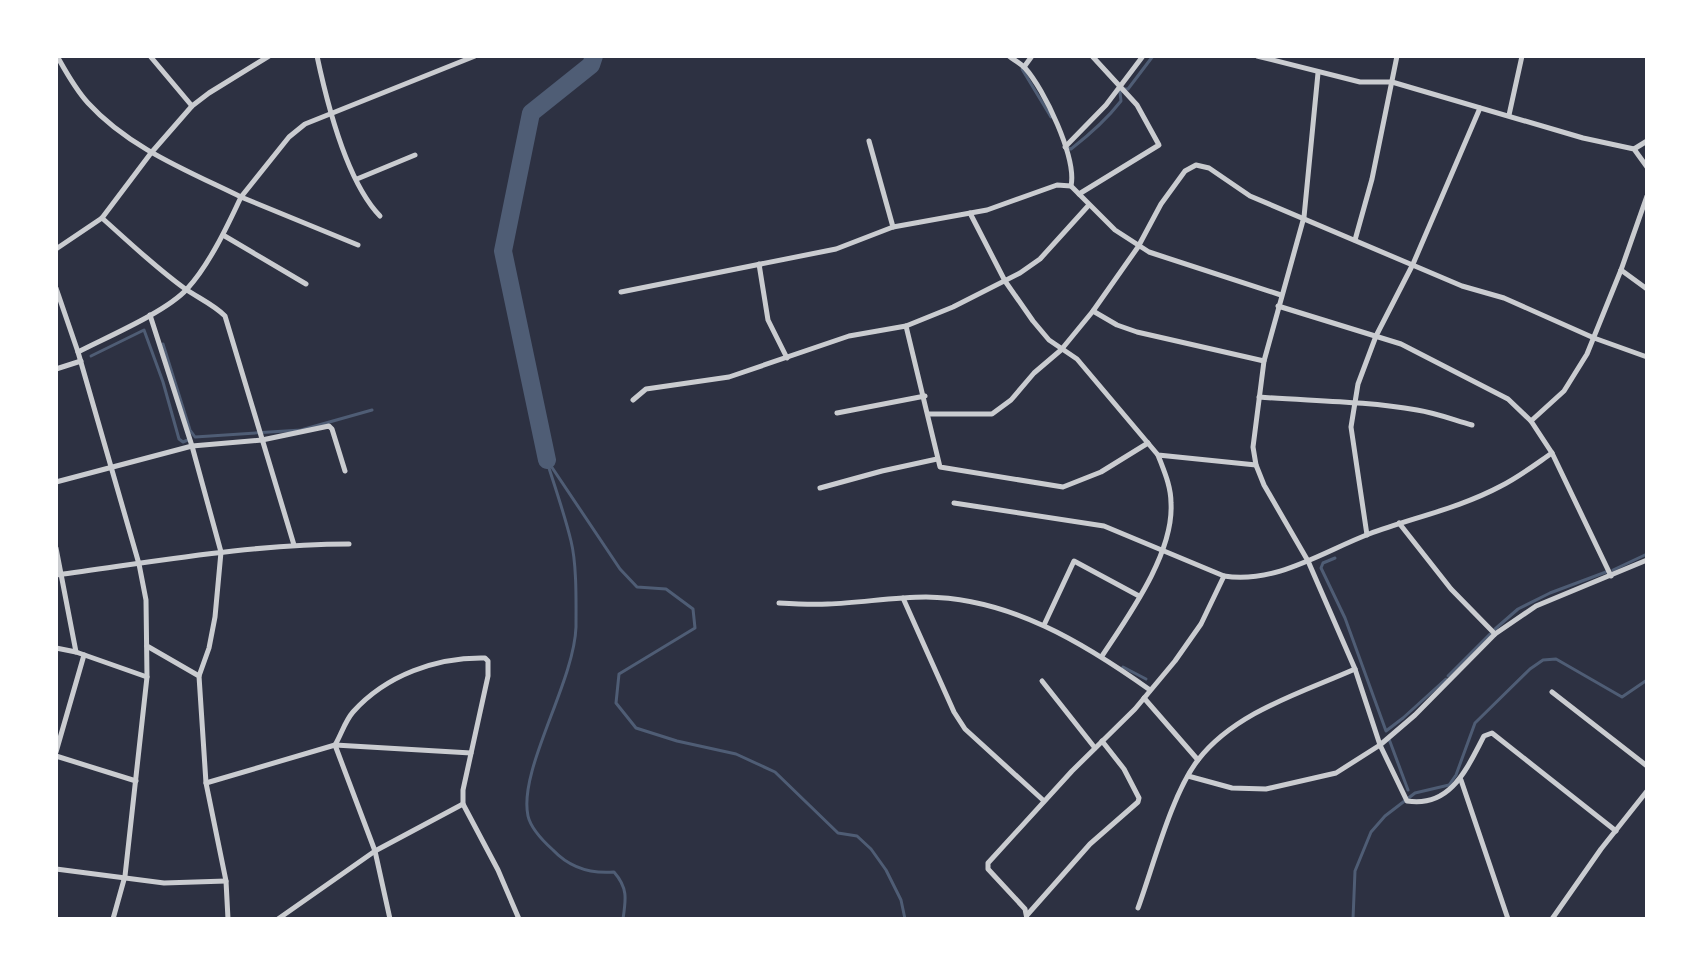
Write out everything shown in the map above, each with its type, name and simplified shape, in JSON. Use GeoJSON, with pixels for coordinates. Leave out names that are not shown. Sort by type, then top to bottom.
{"type":"FeatureCollection","features":[{"type":"Feature","properties":{"kind":"street"},"geometry":{"type":"LineString","coordinates":[[57,56],[87,102],[151,153],[241,197],[358,245]]}},
{"type":"Feature","properties":{"kind":"street"},"geometry":{"type":"LineString","coordinates":[[150,56],[192,106]]}},
{"type":"Feature","properties":{"kind":"street"},"geometry":{"type":"LineString","coordinates":[[56,249],[102,218],[151,153],[192,106],[269,56]]}},
{"type":"Feature","properties":{"kind":"street"},"geometry":{"type":"LineString","coordinates":[[317,56],[330,114],[365,199],[380,216]]}},
{"type":"Feature","properties":{"kind":"street"},"geometry":{"type":"LineString","coordinates":[[78,352],[150,315],[186,290],[223,235],[241,197],[289,137],[305,124],[475,56]]}},
{"type":"Feature","properties":{"kind":"street"},"geometry":{"type":"LineString","coordinates":[[1009,56],[1024,67],[1059,126],[1072,170],[1071,186]]}},
{"type":"Feature","properties":{"kind":"street"},"geometry":{"type":"LineString","coordinates":[[1024,67],[1032,56]]}},
{"type":"Feature","properties":{"kind":"street"},"geometry":{"type":"LineString","coordinates":[[1079,194],[1159,145],[1137,105],[1092,56]]}},
{"type":"Feature","properties":{"kind":"street"},"geometry":{"type":"LineString","coordinates":[[1065,147],[1122,89],[1143,56]]}},
{"type":"Feature","properties":{"kind":"street"},"geometry":{"type":"LineString","coordinates":[[1257,56],[1360,82],[1392,82],[1583,138],[1634,149],[1647,167]]}},
{"type":"Feature","properties":{"kind":"street"},"geometry":{"type":"LineString","coordinates":[[1355,240],[1372,179],[1397,56]]}},
{"type":"Feature","properties":{"kind":"street"},"geometry":{"type":"LineString","coordinates":[[1509,115],[1522,56]]}},
{"type":"Feature","properties":{"kind":"street"},"geometry":{"type":"LineString","coordinates":[[1318,73],[1304,217],[1264,361],[1253,447],[1256,465],[1264,485],[1308,561],[1355,669],[1380,745],[1407,801],[1441,795],[1461,780],[1484,736],[1492,733],[1616,831]]}},
{"type":"Feature","properties":{"kind":"street"},"geometry":{"type":"LineString","coordinates":[[1367,535],[1351,427],[1354,402],[1376,336],[1413,264],[1480,108]]}},
{"type":"Feature","properties":{"kind":"street"},"geometry":{"type":"LineString","coordinates":[[869,141],[893,227]]}},
{"type":"Feature","properties":{"kind":"street"},"geometry":{"type":"LineString","coordinates":[[1634,149],[1647,141]]}},
{"type":"Feature","properties":{"kind":"street"},"geometry":{"type":"LineString","coordinates":[[357,179],[415,155]]}},
{"type":"Feature","properties":{"kind":"street"},"geometry":{"type":"LineString","coordinates":[[928,414],[992,414],[1011,400],[1034,373],[1061,350],[1093,311],[1138,247],[1161,204],[1185,171],[1196,165],[1209,168],[1250,196],[1462,286],[1504,298],[1594,338],[1647,357]]}},
{"type":"Feature","properties":{"kind":"street"},"geometry":{"type":"LineString","coordinates":[[621,292],[836,249],[893,227],[987,210],[1057,185],[1071,186],[1088,206],[1138,247],[1281,295]]}},
{"type":"Feature","properties":{"kind":"street"},"geometry":{"type":"LineString","coordinates":[[1531,421],[1564,391],[1578,372],[1621,270],[1647,196]]}},
{"type":"Feature","properties":{"kind":"street"},"geometry":{"type":"LineString","coordinates":[[633,400],[646,389],[729,377],[849,336],[906,326],[1023,272],[1046,255],[1088,206]]}},
{"type":"Feature","properties":{"kind":"street"},"geometry":{"type":"LineString","coordinates":[[970,213],[1005,281],[1033,321],[1061,350],[1077,359],[1148,443],[1158,455],[1170,485],[1171,520],[1162,550],[1139,596],[1102,656]]}},
{"type":"Feature","properties":{"kind":"street"},"geometry":{"type":"LineString","coordinates":[[102,218],[186,290],[215,306],[225,316],[294,545]]}},
{"type":"Feature","properties":{"kind":"street"},"geometry":{"type":"LineString","coordinates":[[223,235],[306,284]]}},
{"type":"Feature","properties":{"kind":"street"},"geometry":{"type":"LineString","coordinates":[[759,264],[768,320],[787,358]]}},
{"type":"Feature","properties":{"kind":"street"},"geometry":{"type":"LineString","coordinates":[[1621,270],[1647,289]]}},
{"type":"Feature","properties":{"kind":"street"},"geometry":{"type":"LineString","coordinates":[[56,288],[81,361],[139,564],[146,600],[147,677],[125,876],[113,919]]}},
{"type":"Feature","properties":{"kind":"street"},"geometry":{"type":"LineString","coordinates":[[1278,306],[1401,344],[1508,399],[1531,421],[1552,453],[1611,576]]}},
{"type":"Feature","properties":{"kind":"street"},"geometry":{"type":"LineString","coordinates":[[1093,311],[1137,332],[1264,361]]}},
{"type":"Feature","properties":{"kind":"street"},"geometry":{"type":"LineString","coordinates":[[150,315],[192,446],[221,552],[215,617],[199,676],[206,783],[226,881],[228,919]]}},
{"type":"Feature","properties":{"kind":"street"},"geometry":{"type":"LineString","coordinates":[[906,326],[925,396],[937,459],[943,468],[1063,487],[1101,472],[1148,443]]}},
{"type":"Feature","properties":{"kind":"street"},"geometry":{"type":"LineString","coordinates":[[56,369],[81,361]]}},
{"type":"Feature","properties":{"kind":"street"},"geometry":{"type":"LineString","coordinates":[[837,413],[925,396]]}},
{"type":"Feature","properties":{"kind":"street"},"geometry":{"type":"LineString","coordinates":[[1259,397],[1354,402],[1421,410],[1472,425]]}},
{"type":"Feature","properties":{"kind":"street"},"geometry":{"type":"LineString","coordinates":[[56,482],[192,446],[262,440],[329,426],[345,471]]}},
{"type":"Feature","properties":{"kind":"street"},"geometry":{"type":"LineString","coordinates":[[954,503],[1090,523],[1224,576],[1241,578],[1268,575],[1308,561],[1367,535],[1501,486],[1552,453]]}},
{"type":"Feature","properties":{"kind":"street"},"geometry":{"type":"LineString","coordinates":[[1158,455],[1256,465]]}},
{"type":"Feature","properties":{"kind":"street"},"geometry":{"type":"LineString","coordinates":[[820,488],[937,459]]}},
{"type":"Feature","properties":{"kind":"street"},"geometry":{"type":"LineString","coordinates":[[1399,523],[1451,589],[1495,634]]}},
{"type":"Feature","properties":{"kind":"street"},"geometry":{"type":"LineString","coordinates":[[59,575],[221,552],[294,545],[349,544]]}},
{"type":"Feature","properties":{"kind":"street"},"geometry":{"type":"LineString","coordinates":[[56,548],[76,652]]}},
{"type":"Feature","properties":{"kind":"street"},"geometry":{"type":"LineString","coordinates":[[1188,776],[1232,788],[1266,789],[1336,773],[1380,745],[1415,715],[1495,634],[1536,606],[1647,560]]}},
{"type":"Feature","properties":{"kind":"street"},"geometry":{"type":"LineString","coordinates":[[1044,625],[1074,561],[1139,596]]}},
{"type":"Feature","properties":{"kind":"street"},"geometry":{"type":"LineString","coordinates":[[1102,741],[1124,769],[1139,798],[1138,802],[1090,844],[1027,917],[987,866],[988,863],[1175,661],[1201,624],[1224,576]]}},
{"type":"Feature","properties":{"kind":"street"},"geometry":{"type":"LineString","coordinates":[[779,603],[825,605],[926,597],[972,601],[1044,625],[1102,656],[1150,690]]}},
{"type":"Feature","properties":{"kind":"street"},"geometry":{"type":"LineString","coordinates":[[903,598],[954,712],[965,729],[1044,801]]}},
{"type":"Feature","properties":{"kind":"street"},"geometry":{"type":"LineString","coordinates":[[147,646],[199,676]]}},
{"type":"Feature","properties":{"kind":"street"},"geometry":{"type":"LineString","coordinates":[[56,648],[147,677]]}},
{"type":"Feature","properties":{"kind":"street"},"geometry":{"type":"LineString","coordinates":[[84,655],[56,754],[136,781]]}},
{"type":"Feature","properties":{"kind":"street"},"geometry":{"type":"LineString","coordinates":[[390,919],[375,851],[335,745],[354,711],[385,685],[455,658],[485,658],[488,661],[488,676],[463,790],[463,804],[498,870],[519,919]]}},
{"type":"Feature","properties":{"kind":"street"},"geometry":{"type":"LineString","coordinates":[[1138,908],[1179,795],[1198,760],[1229,729],[1250,716],[1355,669]]}},
{"type":"Feature","properties":{"kind":"street"},"geometry":{"type":"LineString","coordinates":[[1042,681],[1095,748]]}},
{"type":"Feature","properties":{"kind":"street"},"geometry":{"type":"LineString","coordinates":[[1552,692],[1647,766]]}},
{"type":"Feature","properties":{"kind":"street"},"geometry":{"type":"LineString","coordinates":[[1144,698],[1198,760]]}},
{"type":"Feature","properties":{"kind":"street"},"geometry":{"type":"LineString","coordinates":[[206,783],[335,745],[471,753]]}},
{"type":"Feature","properties":{"kind":"street"},"geometry":{"type":"LineString","coordinates":[[1461,780],[1508,919]]}},
{"type":"Feature","properties":{"kind":"street"},"geometry":{"type":"LineString","coordinates":[[1552,919],[1647,791]]}},
{"type":"Feature","properties":{"kind":"street"},"geometry":{"type":"LineString","coordinates":[[282,918],[375,851],[463,804]]}},
{"type":"Feature","properties":{"kind":"street"},"geometry":{"type":"LineString","coordinates":[[56,869],[164,883],[226,881]]}},
{"type":"Feature","properties":{"kind":"waterway"},"geometry":{"type":"LineString","coordinates":[[547,460],[503,251],[531,113],[591,65],[594,56]]}},
{"type":"Feature","properties":{"kind":"waterway"},"geometry":{"type":"LineString","coordinates":[[1068,148],[1078,144],[1110,114],[1121,101],[1120,92],[1128,89],[1153,56]]}},
{"type":"Feature","properties":{"kind":"waterway"},"geometry":{"type":"LineString","coordinates":[[1022,69],[1051,117]]}},
{"type":"Feature","properties":{"kind":"waterway"},"geometry":{"type":"LineString","coordinates":[[91,356],[144,330],[179,439],[183,442],[190,439]]}},
{"type":"Feature","properties":{"kind":"waterway"},"geometry":{"type":"LineString","coordinates":[[163,344],[190,430],[195,437],[301,430],[372,410]]}},
{"type":"Feature","properties":{"kind":"waterway"},"geometry":{"type":"LineString","coordinates":[[547,460],[620,569],[637,587],[666,589],[693,609],[695,628],[619,674],[616,703],[636,728],[736,754],[775,772],[838,833],[857,836],[871,849],[901,900],[905,919]]}},
{"type":"Feature","properties":{"kind":"waterway"},"geometry":{"type":"LineString","coordinates":[[548,465],[573,551],[576,627],[566,674],[531,775],[528,816],[538,834],[566,861],[588,870],[614,872],[625,894],[623,919]]}},
{"type":"Feature","properties":{"kind":"waterway"},"geometry":{"type":"LineString","coordinates":[[1613,570],[1647,554]]}},
{"type":"Feature","properties":{"kind":"waterway"},"geometry":{"type":"LineString","coordinates":[[1335,558],[1323,563],[1321,568],[1345,618],[1386,731],[1446,679]]}},
{"type":"Feature","properties":{"kind":"waterway"},"geometry":{"type":"LineString","coordinates":[[1495,629],[1518,609],[1606,572]]}},
{"type":"Feature","properties":{"kind":"waterway"},"geometry":{"type":"LineString","coordinates":[[1448,676],[1490,634]]}},
{"type":"Feature","properties":{"kind":"waterway"},"geometry":{"type":"LineString","coordinates":[[1353,919],[1355,871],[1371,832],[1385,816],[1415,793],[1449,785],[1456,775],[1475,723],[1530,669],[1543,660],[1556,659],[1622,697],[1647,680]]}},
{"type":"Feature","properties":{"kind":"waterway"},"geometry":{"type":"LineString","coordinates":[[1123,667],[1146,679]]}},
{"type":"Feature","properties":{"kind":"waterway"},"geometry":{"type":"LineString","coordinates":[[1389,739],[1408,790]]}}]}
